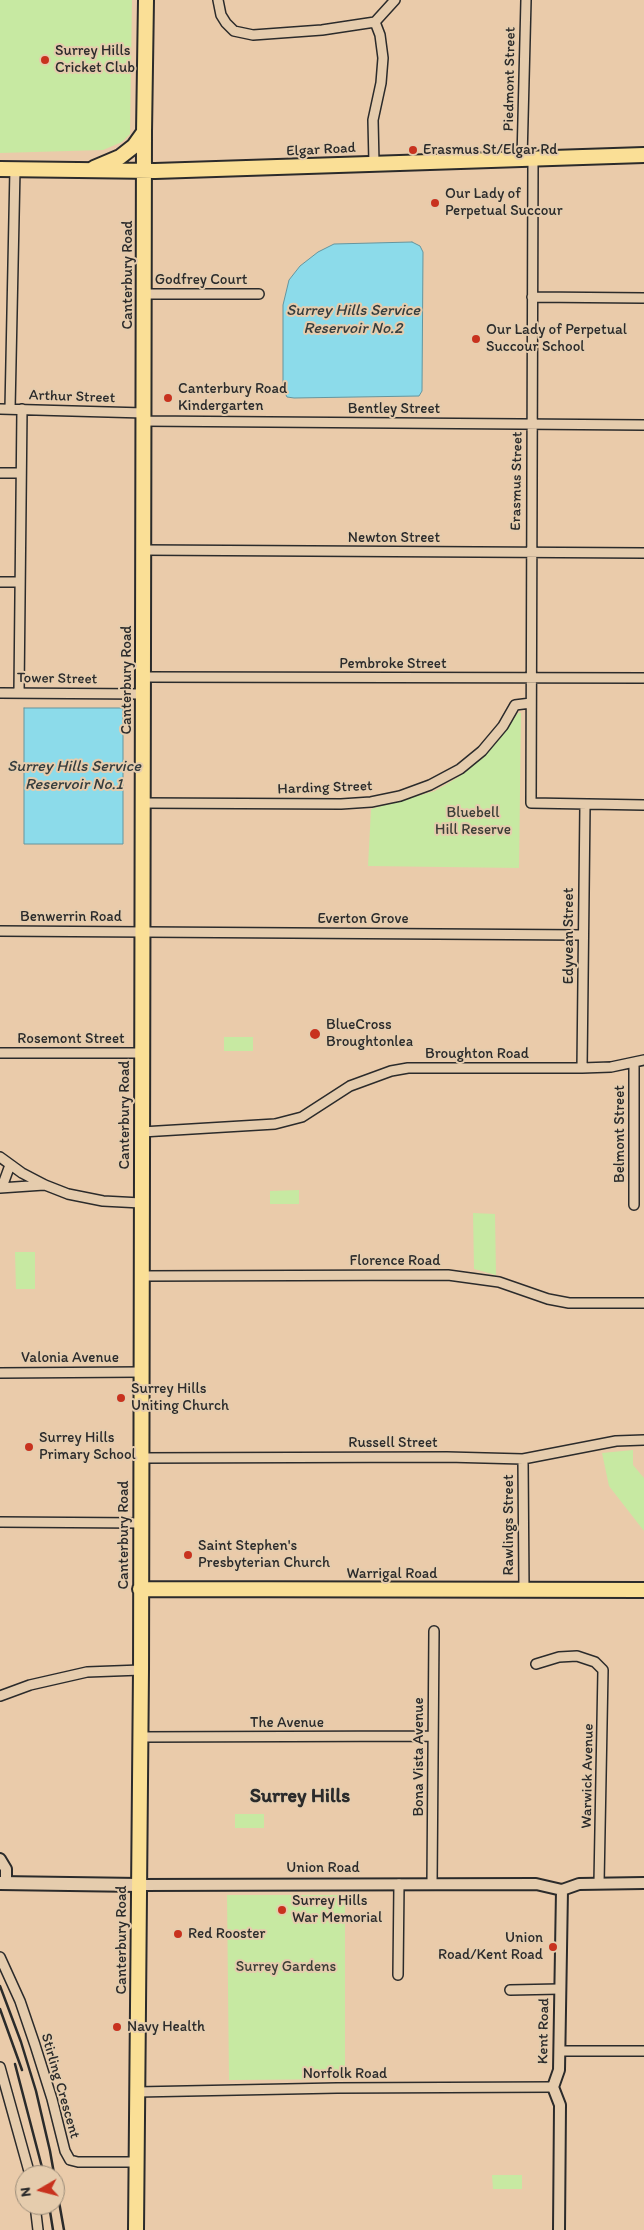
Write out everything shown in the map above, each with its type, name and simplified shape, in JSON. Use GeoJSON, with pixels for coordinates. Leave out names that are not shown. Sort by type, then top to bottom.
{"type":"FeatureCollection","features":[{"type":"Feature","properties":{"kind":"main road","name":"Canterbury Road"},"geometry":{"type":"LineString","coordinates":[[136,2230],[140,1737],[144,132],[146,0]]}},
{"type":"Feature","properties":{"kind":"main road"},"geometry":{"type":"LineString","coordinates":[[87,170],[120,157],[134,146],[144,132]]}},
{"type":"Feature","properties":{"kind":"main road","name":"Elgar Road"},"geometry":{"type":"LineString","coordinates":[[0,169],[144,172],[644,155]]}},
{"type":"Feature","properties":{"kind":"main road","name":"Warrigal Road"},"geometry":{"type":"LineString","coordinates":[[140,1589],[644,1590]]}},
{"type":"Feature","properties":{"kind":"main road","name":"Union Road"},"geometry":{"type":"LineString","coordinates":[[3,1883],[139,1885]]}},
{"type":"Feature","properties":{"kind":"street"},"geometry":{"type":"LineString","coordinates":[[218,0],[221,15],[226,23],[234,31],[253,35],[322,30],[375,22],[395,0]]}},
{"type":"Feature","properties":{"kind":"street","name":"Piedmont Street"},"geometry":{"type":"LineString","coordinates":[[526,0],[527,159]]}},
{"type":"Feature","properties":{"kind":"street"},"geometry":{"type":"LineString","coordinates":[[374,163],[373,120],[381,83],[383,58],[380,35],[375,22]]}},
{"type":"Feature","properties":{"kind":"street","name":"Erasmus Street"},"geometry":{"type":"LineString","coordinates":[[527,159],[532,297],[531,803],[584,805]]}},
{"type":"Feature","properties":{"kind":"street"},"geometry":{"type":"LineString","coordinates":[[10,409],[16,169]]}},
{"type":"Feature","properties":{"kind":"street","name":"Godfrey Court"},"geometry":{"type":"LineString","coordinates":[[144,294],[258,294]]}},
{"type":"Feature","properties":{"kind":"street"},"geometry":{"type":"LineString","coordinates":[[532,297],[644,298]]}},
{"type":"Feature","properties":{"kind":"street","name":"Arthur Street"},"geometry":{"type":"LineString","coordinates":[[0,409],[144,417]]}},
{"type":"Feature","properties":{"kind":"street"},"geometry":{"type":"LineString","coordinates":[[19,692],[22,409]]}},
{"type":"Feature","properties":{"kind":"street","name":"Bentley Street"},"geometry":{"type":"LineString","coordinates":[[144,417],[644,425]]}},
{"type":"Feature","properties":{"kind":"street"},"geometry":{"type":"LineString","coordinates":[[0,473],[21,473]]}},
{"type":"Feature","properties":{"kind":"street","name":"Newton Street"},"geometry":{"type":"LineString","coordinates":[[143,550],[644,552]]}},
{"type":"Feature","properties":{"kind":"street"},"geometry":{"type":"LineString","coordinates":[[0,582],[20,582]]}},
{"type":"Feature","properties":{"kind":"street","name":"Pembroke Street"},"geometry":{"type":"LineString","coordinates":[[143,676],[644,678]]}},
{"type":"Feature","properties":{"kind":"street","name":"Tower Street"},"geometry":{"type":"LineString","coordinates":[[0,693],[143,694]]}},
{"type":"Feature","properties":{"kind":"street","name":"Harding Street"},"geometry":{"type":"LineString","coordinates":[[142,803],[341,804],[371,802],[400,796],[430,785],[460,769],[482,751],[504,726],[515,705],[531,703]]}},
{"type":"Feature","properties":{"kind":"street"},"geometry":{"type":"LineString","coordinates":[[584,805],[644,805]]}},
{"type":"Feature","properties":{"kind":"street","name":"Edyvean Street"},"geometry":{"type":"LineString","coordinates":[[582,1068],[584,805]]}},
{"type":"Feature","properties":{"kind":"street","name":"Benwerrin Road"},"geometry":{"type":"LineString","coordinates":[[0,931],[142,931]]}},
{"type":"Feature","properties":{"kind":"street","name":"Everton Grove"},"geometry":{"type":"LineString","coordinates":[[142,931],[583,934]]}},
{"type":"Feature","properties":{"kind":"street","name":"Rosemont Street"},"geometry":{"type":"LineString","coordinates":[[0,1053],[142,1053]]}},
{"type":"Feature","properties":{"kind":"street","name":"Broughton Road"},"geometry":{"type":"LineString","coordinates":[[142,1132],[276,1124],[302,1117],[350,1086],[390,1071],[408,1068],[582,1068],[611,1067],[644,1060]]}},
{"type":"Feature","properties":{"kind":"street","name":"Belmont Street"},"geometry":{"type":"LineString","coordinates":[[634,1063],[634,1205]]}},
{"type":"Feature","properties":{"kind":"street"},"geometry":{"type":"LineString","coordinates":[[0,1157],[10,1165],[45,1185],[68,1194],[103,1201],[141,1203]]}},
{"type":"Feature","properties":{"kind":"street"},"geometry":{"type":"LineString","coordinates":[[10,1165],[1,1187],[45,1185]]}},
{"type":"Feature","properties":{"kind":"street","name":"Florence Road"},"geometry":{"type":"LineString","coordinates":[[141,1276],[448,1275],[499,1282],[548,1299],[569,1303],[644,1303]]}},
{"type":"Feature","properties":{"kind":"street","name":"Valonia Avenue"},"geometry":{"type":"LineString","coordinates":[[0,1372],[141,1372]]}},
{"type":"Feature","properties":{"kind":"street","name":"Russell Street"},"geometry":{"type":"LineString","coordinates":[[141,1458],[457,1457],[523,1459],[616,1441],[644,1440]]}},
{"type":"Feature","properties":{"kind":"street","name":"Rawlings Street"},"geometry":{"type":"LineString","coordinates":[[523,1459],[524,1590]]}},
{"type":"Feature","properties":{"kind":"street"},"geometry":{"type":"LineString","coordinates":[[0,1522],[140,1523]]}},
{"type":"Feature","properties":{"kind":"street","name":"Bona Vista Avenue"},"geometry":{"type":"LineString","coordinates":[[432,1884],[434,1631]]}},
{"type":"Feature","properties":{"kind":"street","name":"Warwick Avenue"},"geometry":{"type":"LineString","coordinates":[[536,1664],[558,1657],[577,1656],[595,1662],[603,1670],[599,1883]]}},
{"type":"Feature","properties":{"kind":"street"},"geometry":{"type":"LineString","coordinates":[[0,1696],[30,1685],[87,1672],[140,1670]]}},
{"type":"Feature","properties":{"kind":"street","name":"The Avenue"},"geometry":{"type":"LineString","coordinates":[[140,1737],[434,1736]]}},
{"type":"Feature","properties":{"kind":"street"},"geometry":{"type":"LineString","coordinates":[[0,1859],[6,1869],[3,1883]]}},
{"type":"Feature","properties":{"kind":"street","name":"Union Road"},"geometry":{"type":"LineString","coordinates":[[139,1885],[536,1884],[562,1890],[579,1884],[644,1883]]}},
{"type":"Feature","properties":{"kind":"street"},"geometry":{"type":"LineString","coordinates":[[398,1975],[399,1884]]}},
{"type":"Feature","properties":{"kind":"street","name":"Kent Road"},"geometry":{"type":"LineString","coordinates":[[553,2087],[559,2070],[560,2050],[562,1890]]}},
{"type":"Feature","properties":{"kind":"street","name":"Stirling Crescent"},"geometry":{"type":"LineString","coordinates":[[0,1957],[20,2001],[52,2099],[65,2151],[70,2160],[78,2162],[136,2162]]}},
{"type":"Feature","properties":{"kind":"street"},"geometry":{"type":"LineString","coordinates":[[510,1990],[560,1989]]}},
{"type":"Feature","properties":{"kind":"street"},"geometry":{"type":"LineString","coordinates":[[560,2050],[644,2051]]}},
{"type":"Feature","properties":{"kind":"street"},"geometry":{"type":"LineString","coordinates":[[0,2067],[27,2165]]}},
{"type":"Feature","properties":{"kind":"street"},"geometry":{"type":"LineString","coordinates":[[553,2087],[560,2105],[559,2230]]}},
{"type":"Feature","properties":{"kind":"street","name":"Norfolk Road"},"geometry":{"type":"LineString","coordinates":[[137,2092],[337,2088],[553,2087]]}},
{"type":"Feature","properties":{"kind":"street"},"geometry":{"type":"LineString","coordinates":[[36,2215],[38,2230]]}},
{"type":"Feature","properties":{"kind":"green space"},"geometry":{"type":"Polygon","coordinates":[[[0,0],[132,0],[130,134],[122,142],[103,150],[0,153],[0,0]]]}},
{"type":"Feature","properties":{"kind":"green space","name":"Bluebell Hill Reserve"},"geometry":{"type":"Polygon","coordinates":[[[518,713],[521,713],[519,868],[368,866],[371,809],[435,791],[457,778],[483,758],[518,713]]]}},
{"type":"Feature","properties":{"kind":"green space"},"geometry":{"type":"Polygon","coordinates":[[[224,1037],[253,1037],[253,1051],[224,1051],[224,1037]]]}},
{"type":"Feature","properties":{"kind":"green space"},"geometry":{"type":"Polygon","coordinates":[[[299,1190],[299,1204],[270,1204],[270,1191],[299,1190]]]}},
{"type":"Feature","properties":{"kind":"green space"},"geometry":{"type":"Polygon","coordinates":[[[473,1213],[495,1214],[496,1275],[474,1269],[473,1213]]]}},
{"type":"Feature","properties":{"kind":"green space"},"geometry":{"type":"Polygon","coordinates":[[[15,1252],[35,1252],[35,1289],[16,1289],[15,1252]]]}},
{"type":"Feature","properties":{"kind":"green space"},"geometry":{"type":"Polygon","coordinates":[[[633,1450],[633,1465],[644,1478],[644,1531],[609,1486],[602,1453],[633,1450]]]}},
{"type":"Feature","properties":{"kind":"green space"},"geometry":{"type":"Polygon","coordinates":[[[235,1814],[264,1814],[264,1828],[235,1828],[235,1814]]]}},
{"type":"Feature","properties":{"kind":"green space","name":"Surrey Gardens"},"geometry":{"type":"Polygon","coordinates":[[[227,1895],[345,1895],[345,2079],[229,2080],[227,1895]]]}},
{"type":"Feature","properties":{"kind":"green space"},"geometry":{"type":"Polygon","coordinates":[[[492,2175],[522,2175],[522,2189],[493,2189],[492,2175]]]}},
{"type":"Feature","properties":{"kind":"water","name":"Surrey Hills Service Reservoir No.2"},"geometry":{"type":"Polygon","coordinates":[[[412,242],[420,246],[423,252],[422,391],[419,396],[287,397],[283,389],[283,305],[289,280],[300,266],[318,252],[334,244],[412,242]]]}},
{"type":"Feature","properties":{"kind":"water","name":"Surrey Hills Service Reservoir No.1"},"geometry":{"type":"Polygon","coordinates":[[[24,708],[123,708],[123,844],[24,844],[24,708]]]}},
{"type":"Feature","properties":{"kind":"railway"},"geometry":{"type":"LineString","coordinates":[[0,1986],[21,2042],[36,2091],[50,2151],[64,2230]]}},
{"type":"Feature","properties":{"kind":"railway"},"geometry":{"type":"LineString","coordinates":[[0,2009],[22,2070]]}},
{"type":"Feature","properties":{"kind":"railway"},"geometry":{"type":"LineString","coordinates":[[15,2064],[41,2165]]}},
{"type":"Feature","properties":{"kind":"railway"},"geometry":{"type":"LineString","coordinates":[[51,2215],[53,2230]]}},
{"type":"Feature","properties":{"kind":"place","name":"Surrey Hills Cricket Club"},"geometry":{"type":"Point","coordinates":[45,60]}},
{"type":"Feature","properties":{"kind":"place","name":"Erasmus St/Elgar Rd"},"geometry":{"type":"Point","coordinates":[413,150]}},
{"type":"Feature","properties":{"kind":"place","name":"Our Lady of Perpetual Succour"},"geometry":{"type":"Point","coordinates":[435,203]}},
{"type":"Feature","properties":{"kind":"place","name":"Our Lady of Perpetual Succour School"},"geometry":{"type":"Point","coordinates":[476,339]}},
{"type":"Feature","properties":{"kind":"place","name":"Canterbury Road Kindergarten"},"geometry":{"type":"Point","coordinates":[168,398]}},
{"type":"Feature","properties":{"kind":"place","name":"BlueCross Broughtonlea"},"geometry":{"type":"Point","coordinates":[315,1034]}},
{"type":"Feature","properties":{"kind":"place","name":"Surrey Hills Uniting Church"},"geometry":{"type":"Point","coordinates":[121,1398]}},
{"type":"Feature","properties":{"kind":"place","name":"Surrey Hills Primary School"},"geometry":{"type":"Point","coordinates":[29,1447]}},
{"type":"Feature","properties":{"kind":"place","name":"Saint Stephen's Presbyterian Church"},"geometry":{"type":"Point","coordinates":[188,1555]}},
{"type":"Feature","properties":{"kind":"place","name":"Surrey Hills War Memorial"},"geometry":{"type":"Point","coordinates":[282,1910]}},
{"type":"Feature","properties":{"kind":"place","name":"Red Rooster"},"geometry":{"type":"Point","coordinates":[178,1934]}},
{"type":"Feature","properties":{"kind":"place","name":"Union Road/Kent Road"},"geometry":{"type":"Point","coordinates":[553,1947]}},
{"type":"Feature","properties":{"kind":"place","name":"Navy Health"},"geometry":{"type":"Point","coordinates":[117,2027]}},
{"type":"Feature","properties":{"kind":"district","name":"Surrey Hills"},"geometry":{"type":"Point","coordinates":[300,1797]}}]}
